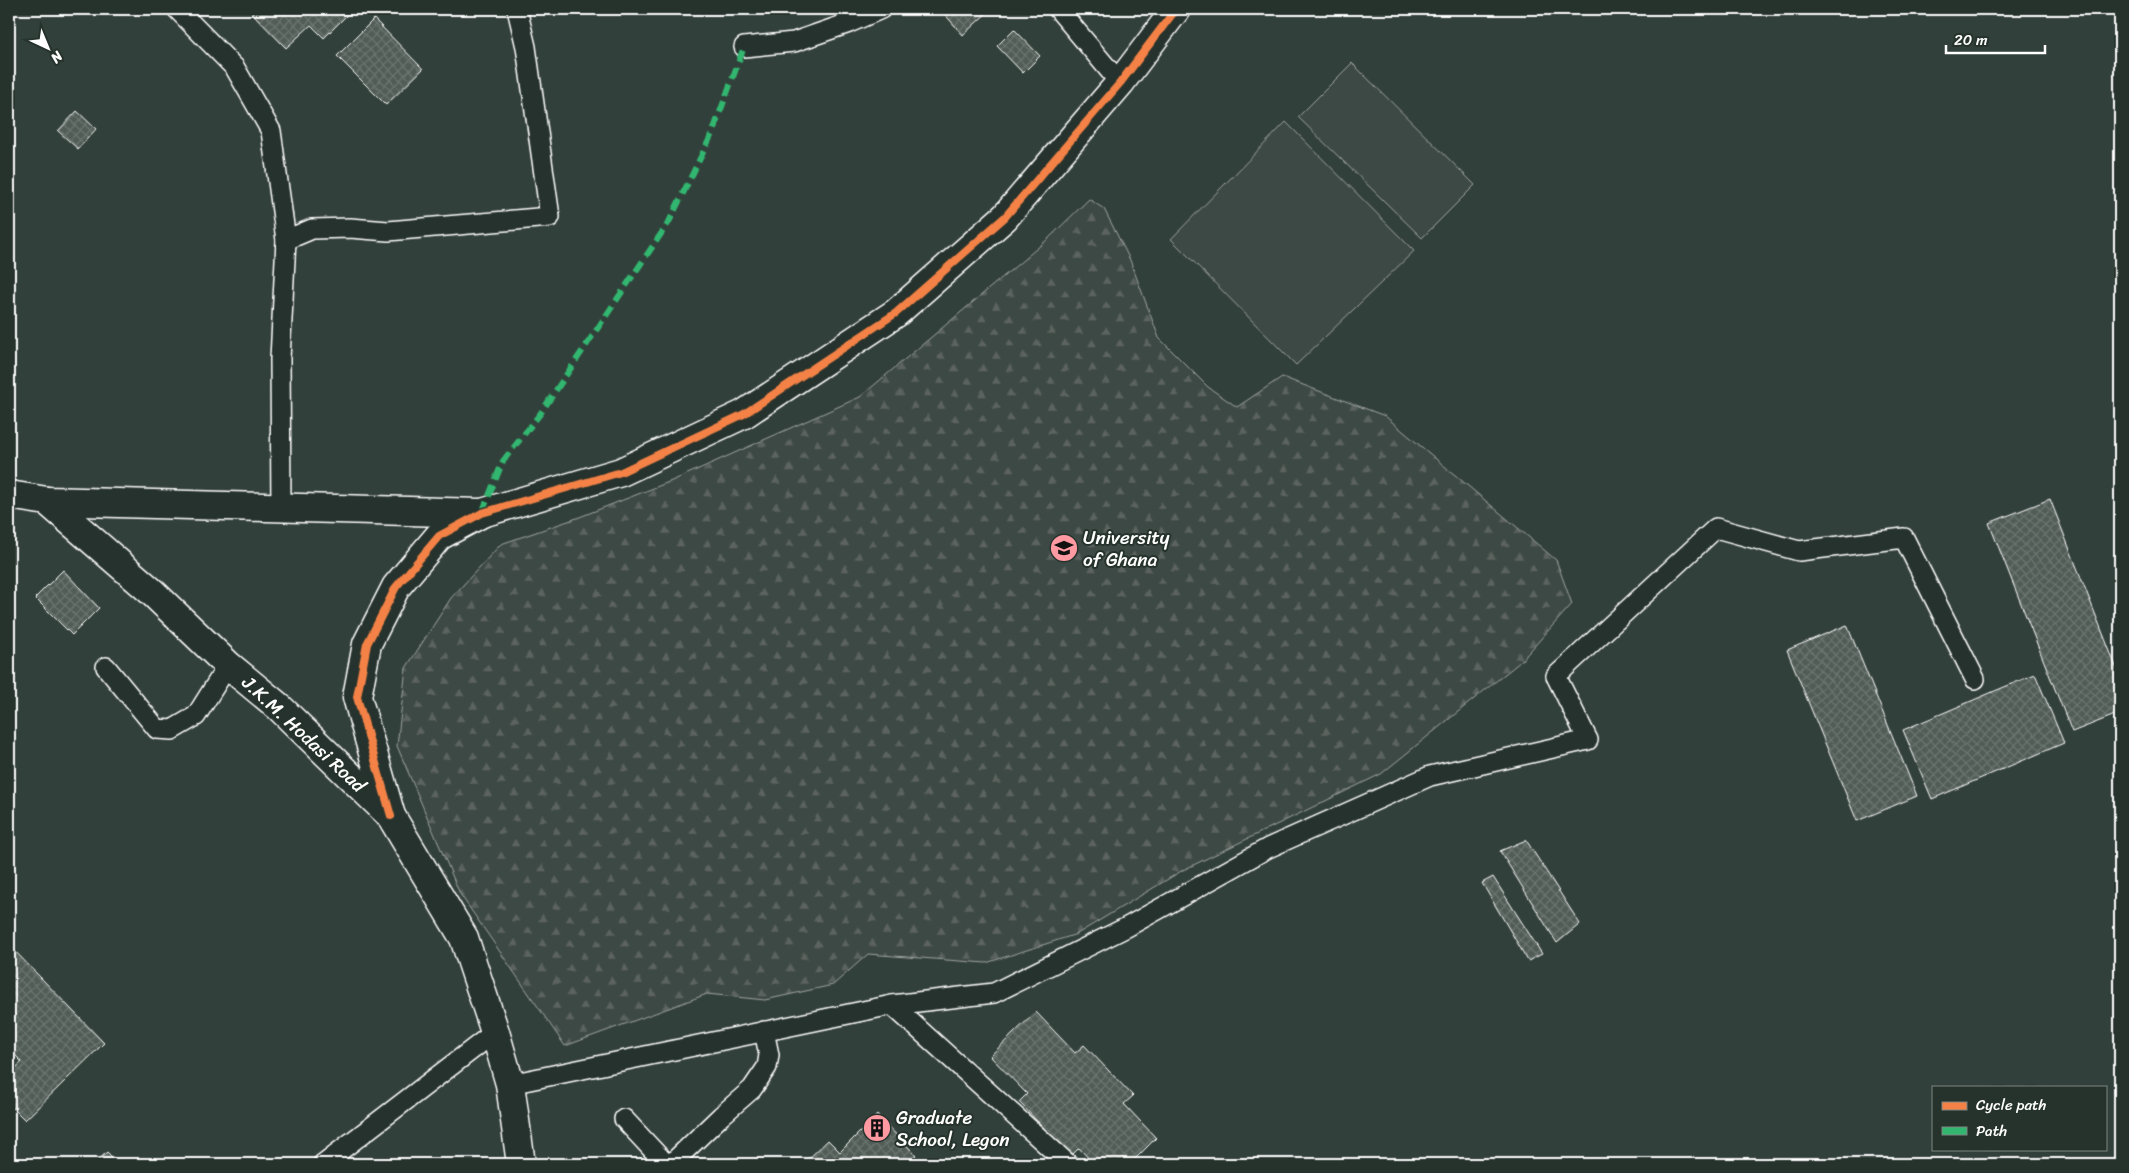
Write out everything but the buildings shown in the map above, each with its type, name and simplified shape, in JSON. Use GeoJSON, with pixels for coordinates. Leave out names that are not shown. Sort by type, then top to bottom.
{"type":"FeatureCollection","features":[{"type":"Feature","properties":{"kind":"street"},"geometry":{"type":"LineString","coordinates":[[391,816],[357,697],[367,644],[396,587],[439,536],[482,513],[621,472],[744,414],[896,313],[1005,217],[1120,83],[1176,9]]}},
{"type":"Feature","properties":{"kind":"street"},"geometry":{"type":"LineString","coordinates":[[9,495],[47,501],[482,513]]}},
{"type":"Feature","properties":{"kind":"street","name":"J.K.M. Hodasi Road"},"geometry":{"type":"LineString","coordinates":[[47,501],[152,592],[228,665],[279,707],[391,816],[464,938],[510,1084],[521,1164]]}},
{"type":"Feature","properties":{"kind":"lane"},"geometry":{"type":"LineString","coordinates":[[177,9],[235,68],[270,132],[286,240],[280,358],[281,508]]}},
{"type":"Feature","properties":{"kind":"lane"},"geometry":{"type":"LineString","coordinates":[[286,240],[312,229],[350,228],[388,231],[550,217],[526,47],[517,9]]}},
{"type":"Feature","properties":{"kind":"lane"},"geometry":{"type":"LineString","coordinates":[[744,47],[794,42],[849,23],[881,9]]}},
{"type":"Feature","properties":{"kind":"lane"},"geometry":{"type":"LineString","coordinates":[[1058,9],[1120,83]]}},
{"type":"Feature","properties":{"kind":"lane"},"geometry":{"type":"LineString","coordinates":[[510,1084],[892,1005],[994,993],[1127,927],[1268,848],[1430,776],[1588,740],[1556,676],[1716,528],[1799,552],[1904,538],[1975,679]]}},
{"type":"Feature","properties":{"kind":"lane"},"geometry":{"type":"LineString","coordinates":[[106,667],[157,729],[172,730],[196,716],[228,665]]}},
{"type":"Feature","properties":{"kind":"lane"},"geometry":{"type":"LineString","coordinates":[[892,1005],[1068,1164]]}},
{"type":"Feature","properties":{"kind":"lane"},"geometry":{"type":"LineString","coordinates":[[670,1164],[752,1089],[766,1067],[770,1055],[764,1031]]}},
{"type":"Feature","properties":{"kind":"lane"},"geometry":{"type":"LineString","coordinates":[[323,1164],[495,1032]]}},
{"type":"Feature","properties":{"kind":"lane"},"geometry":{"type":"LineString","coordinates":[[624,1119],[666,1164]]}},
{"type":"Feature","properties":{"kind":"shaded area","name":"University of Ghana"},"geometry":{"type":"Polygon","coordinates":[[[9,9],[2120,9],[2120,1164],[9,1164],[9,9]]]}},
{"type":"Feature","properties":{"kind":"green space"},"geometry":{"type":"Polygon","coordinates":[[[1352,63],[1475,185],[1422,238],[1298,117],[1352,63]]]}},
{"type":"Feature","properties":{"kind":"green space"},"geometry":{"type":"Polygon","coordinates":[[[1286,122],[1414,251],[1296,365],[1171,239],[1286,122]]]}},
{"type":"Feature","properties":{"kind":"green space"},"geometry":{"type":"Polygon","coordinates":[[[1089,199],[1104,209],[1130,260],[1159,338],[1208,387],[1237,407],[1282,377],[1385,416],[1556,560],[1572,604],[1521,661],[1381,774],[1183,870],[1077,934],[986,963],[868,954],[833,985],[765,1000],[707,994],[565,1046],[460,894],[397,746],[406,668],[451,598],[501,544],[577,518],[674,480],[860,397],[1048,239],[1089,199]]]}},
{"type":"Feature","properties":{"kind":"marked path"},"geometry":{"type":"LineString","coordinates":[[482,513],[503,461],[540,414],[669,222],[712,134],[744,47]]}},
{"type":"Feature","properties":{"kind":"cycle path"},"geometry":{"type":"LineString","coordinates":[[391,816],[357,697],[367,644],[396,587],[439,536],[482,513],[621,472],[744,414],[896,313],[1005,217],[1120,83],[1176,9]]}},
{"type":"Feature","properties":{"kind":"place","name":"University of Ghana"},"geometry":{"type":"Point","coordinates":[1064,548]}},
{"type":"Feature","properties":{"kind":"place","name":"Graduate School, Legon"},"geometry":{"type":"Point","coordinates":[877,1128]}}]}
